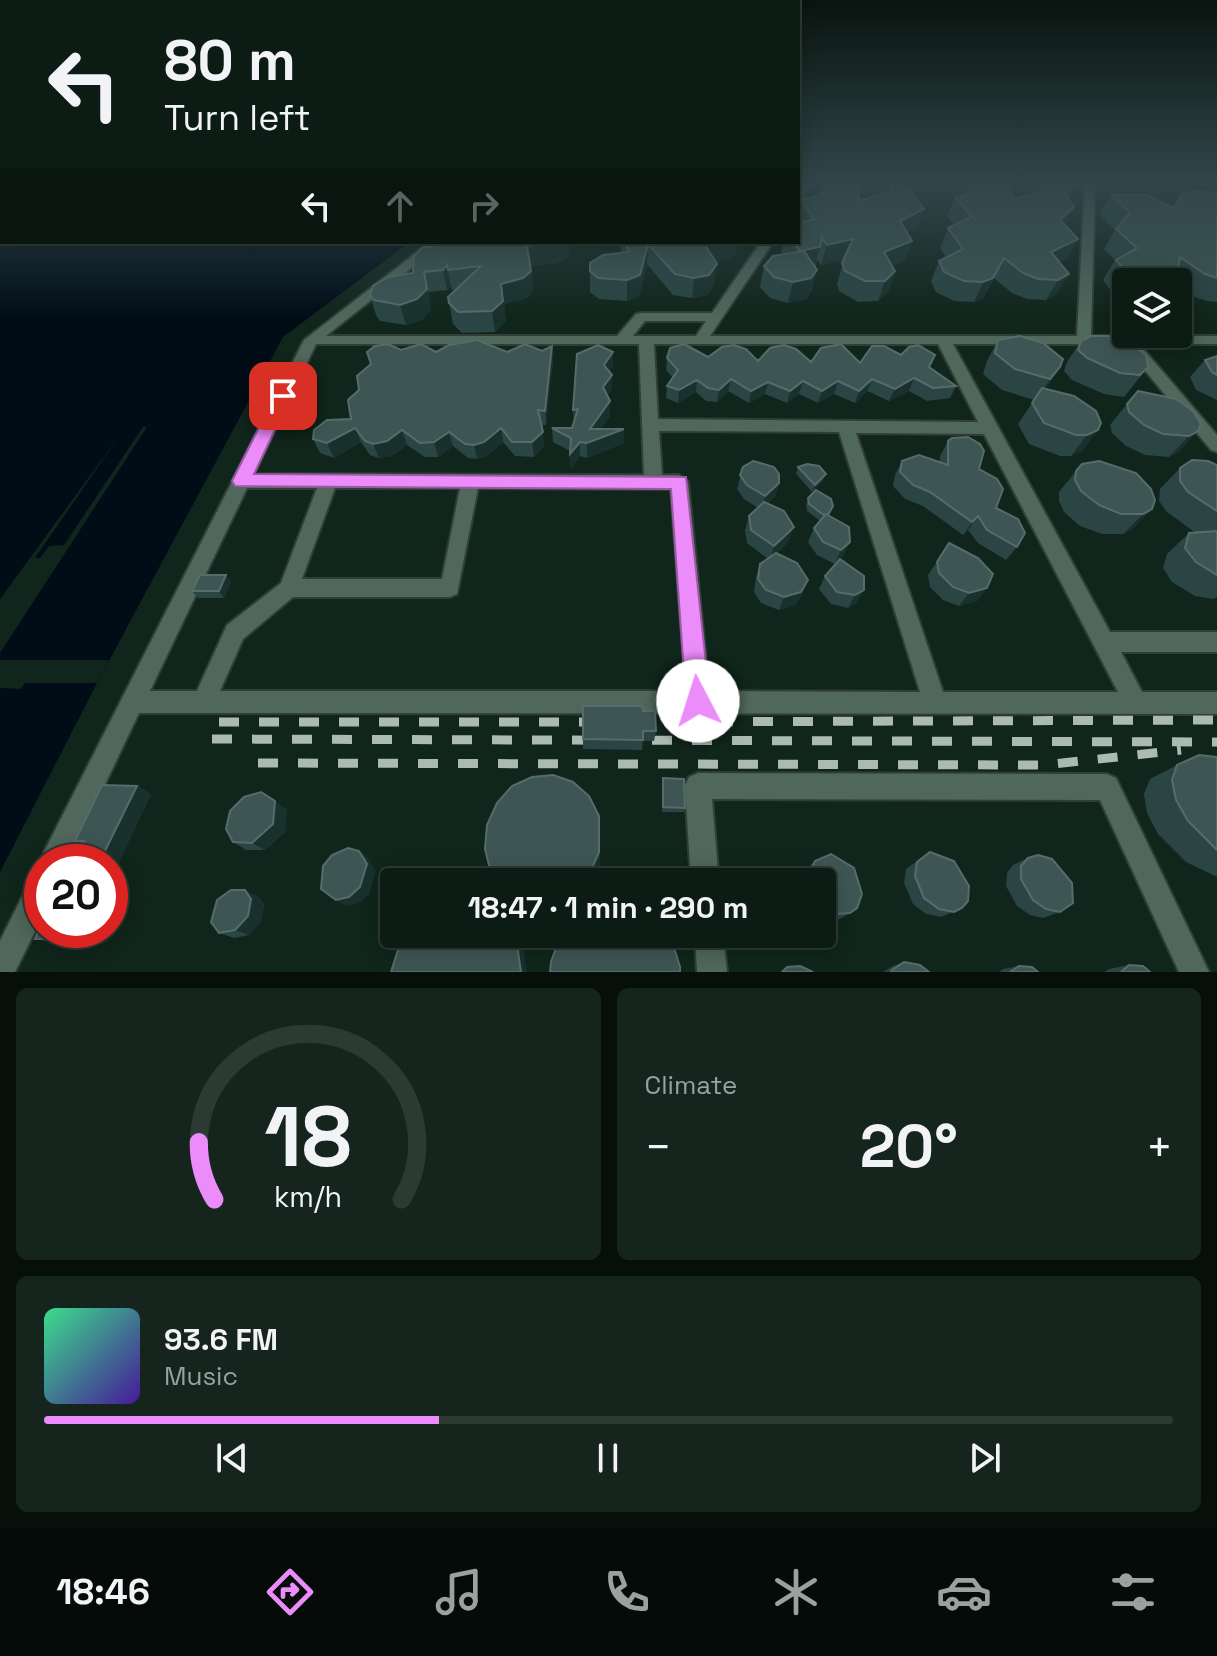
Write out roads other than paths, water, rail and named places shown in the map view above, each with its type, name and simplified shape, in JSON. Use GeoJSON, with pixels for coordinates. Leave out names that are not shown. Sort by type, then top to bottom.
{"type":"FeatureCollection","features":[{"type":"Feature","properties":{"kind":"lane"},"geometry":{"type":"LineString","coordinates":[[1084,340],[1088,227]]}},
{"type":"Feature","properties":{"kind":"lane"},"geometry":{"type":"LineString","coordinates":[[63,844],[311,340],[435,244]]}},
{"type":"Feature","properties":{"kind":"lane"},"geometry":{"type":"LineString","coordinates":[[700,340],[766,244]]}},
{"type":"Feature","properties":{"kind":"lane"},"geometry":{"type":"LineString","coordinates":[[621,340],[641,317],[715,317]]}},
{"type":"Feature","properties":{"kind":"lane"},"geometry":{"type":"LineString","coordinates":[[311,340],[1112,340]]}},
{"type":"Feature","properties":{"kind":"lane"},"geometry":{"type":"LineString","coordinates":[[646,340],[653,481]]}},
{"type":"Feature","properties":{"kind":"lane"},"geometry":{"type":"LineString","coordinates":[[943,340],[1136,703]]}},
{"type":"Feature","properties":{"kind":"lane"},"geometry":{"type":"LineString","coordinates":[[1192,340],[1217,340]]}},
{"type":"Feature","properties":{"kind":"lane"},"geometry":{"type":"LineString","coordinates":[[1134,348],[1217,446]]}},
{"type":"Feature","properties":{"kind":"lane"},"geometry":{"type":"LineString","coordinates":[[650,425],[990,428]]}},
{"type":"Feature","properties":{"kind":"lane"},"geometry":{"type":"LineString","coordinates":[[846,427],[935,702]]}},
{"type":"Feature","properties":{"kind":"lane"},"geometry":{"type":"LineString","coordinates":[[241,481],[679,482],[698,701]]}},
{"type":"Feature","properties":{"kind":"lane"},"geometry":{"type":"LineString","coordinates":[[204,702],[235,632],[289,588],[328,482]]}},
{"type":"Feature","properties":{"kind":"lane"},"geometry":{"type":"LineString","coordinates":[[289,588],[450,588],[470,483]]}},
{"type":"Feature","properties":{"kind":"lane"},"geometry":{"type":"LineString","coordinates":[[1104,642],[1217,642]]}},
{"type":"Feature","properties":{"kind":"lane"},"geometry":{"type":"LineString","coordinates":[[133,702],[1217,703]]}},
{"type":"Feature","properties":{"kind":"lane"},"geometry":{"type":"LineString","coordinates":[[704,868],[698,786],[1107,787],[1194,972]]}},
{"type":"Feature","properties":{"kind":"lane"},"geometry":{"type":"LineString","coordinates":[[0,972],[24,923]]}},
{"type":"Feature","properties":{"kind":"lane"},"geometry":{"type":"LineString","coordinates":[[710,948],[712,972]]}},
{"type":"Feature","properties":{"kind":"railway"},"geometry":{"type":"LineString","coordinates":[[633,722],[1217,720]]}},
{"type":"Feature","properties":{"kind":"railway"},"geometry":{"type":"LineString","coordinates":[[219,722],[605,722]]}},
{"type":"Feature","properties":{"kind":"railway"},"geometry":{"type":"LineString","coordinates":[[212,739],[1217,742]]}},
{"type":"Feature","properties":{"kind":"railway"},"geometry":{"type":"LineString","coordinates":[[258,763],[1044,765],[1181,750]]}}]}
